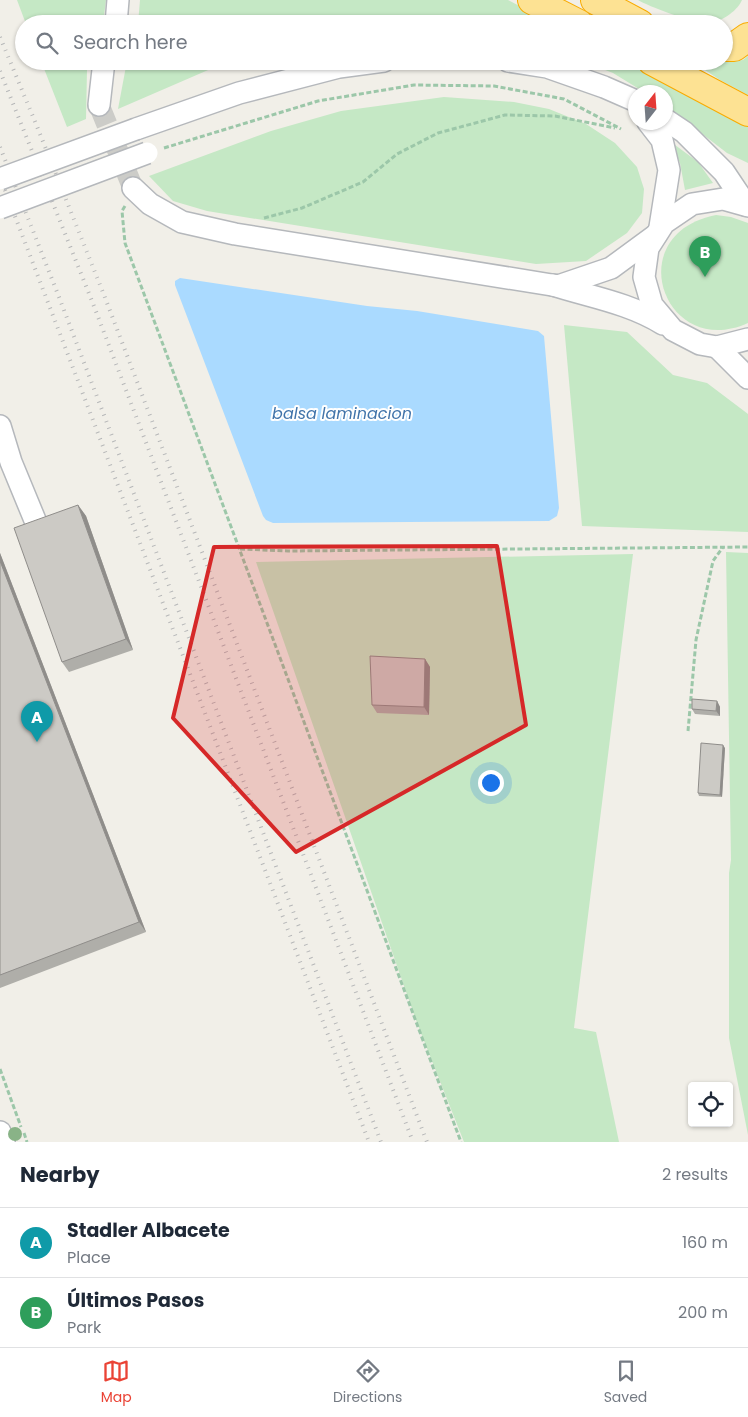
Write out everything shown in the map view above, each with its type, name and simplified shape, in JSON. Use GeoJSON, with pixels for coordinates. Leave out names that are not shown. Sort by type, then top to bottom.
{"type":"FeatureCollection","features":[{"type":"Feature","properties":{"kind":"highway"},"geometry":{"type":"LineString","coordinates":[[532,0],[561,15]]}},
{"type":"Feature","properties":{"kind":"highway"},"geometry":{"type":"LineString","coordinates":[[595,0],[623,15]]}},
{"type":"Feature","properties":{"kind":"highway"},"geometry":{"type":"LineString","coordinates":[[733,47],[748,37]]}},
{"type":"Feature","properties":{"kind":"highway"},"geometry":{"type":"LineString","coordinates":[[669,70],[748,112]]}},
{"type":"Feature","properties":{"kind":"street"},"geometry":{"type":"LineString","coordinates":[[117,15],[118,0]]}},
{"type":"Feature","properties":{"kind":"street"},"geometry":{"type":"LineString","coordinates":[[99,105],[103,70]]}},
{"type":"Feature","properties":{"kind":"street"},"geometry":{"type":"LineString","coordinates":[[0,179],[136,129],[248,91],[328,70]]}},
{"type":"Feature","properties":{"kind":"street"},"geometry":{"type":"LineString","coordinates":[[556,70],[604,87],[628,99]]}},
{"type":"Feature","properties":{"kind":"street"},"geometry":{"type":"LineString","coordinates":[[673,125],[684,132],[724,172],[747,206]]}},
{"type":"Feature","properties":{"kind":"street"},"geometry":{"type":"LineString","coordinates":[[133,188],[150,204],[182,222],[235,234],[558,286],[611,268],[658,231],[669,170],[662,140],[654,130]]}},
{"type":"Feature","properties":{"kind":"street"},"geometry":{"type":"LineString","coordinates":[[0,208],[147,153]]}},
{"type":"Feature","properties":{"kind":"street"},"geometry":{"type":"LineString","coordinates":[[673,330],[652,304],[644,277],[648,248],[658,231],[664,223],[692,204],[723,200],[747,206]]}},
{"type":"Feature","properties":{"kind":"street"},"geometry":{"type":"LineString","coordinates":[[553,285],[629,307],[649,315],[700,344],[717,347],[748,339]]}},
{"type":"Feature","properties":{"kind":"street"},"geometry":{"type":"LineString","coordinates":[[717,347],[748,378]]}},
{"type":"Feature","properties":{"kind":"street"},"geometry":{"type":"LineString","coordinates":[[0,426],[11,462],[37,525]]}},
{"type":"Feature","properties":{"kind":"street"},"geometry":{"type":"LineString","coordinates":[[0,1132],[4,1142]]}},
{"type":"Feature","properties":{"kind":"path"},"geometry":{"type":"LineString","coordinates":[[147,153],[318,100],[414,85],[494,86],[564,100],[621,129],[555,116],[505,116],[438,133],[397,154],[363,182],[302,208],[259,220],[235,234]]}},
{"type":"Feature","properties":{"kind":"path"},"geometry":{"type":"LineString","coordinates":[[133,188],[122,211],[125,243],[461,1142]]}},
{"type":"Feature","properties":{"kind":"path"},"geometry":{"type":"LineString","coordinates":[[688,731],[696,640],[713,561],[724,546]]}},
{"type":"Feature","properties":{"kind":"path"},"geometry":{"type":"LineString","coordinates":[[240,549],[288,551],[748,547]]}},
{"type":"Feature","properties":{"kind":"path"},"geometry":{"type":"LineString","coordinates":[[0,1069],[27,1142]]}},
{"type":"Feature","properties":{"kind":"highlighted area"},"geometry":{"type":"Polygon","coordinates":[[[497,546],[526,725],[296,852],[173,718],[214,547],[497,546]]]}},
{"type":"Feature","properties":{"kind":"green space"},"geometry":{"type":"Polygon","coordinates":[[[17,0],[106,0],[104,15],[23,15],[17,0]]]}},
{"type":"Feature","properties":{"kind":"green space"},"geometry":{"type":"Polygon","coordinates":[[[140,0],[508,0],[537,15],[139,15],[140,0]]]}},
{"type":"Feature","properties":{"kind":"green space"},"geometry":{"type":"Polygon","coordinates":[[[638,0],[742,0],[736,9],[727,15],[674,15],[638,0]]]}},
{"type":"Feature","properties":{"kind":"green space"},"geometry":{"type":"Polygon","coordinates":[[[748,56],[748,95],[705,70],[733,70],[733,61],[743,60],[748,56]]]}},
{"type":"Feature","properties":{"kind":"green space"},"geometry":{"type":"Polygon","coordinates":[[[45,70],[87,70],[86,119],[67,127],[45,70]]]}},
{"type":"Feature","properties":{"kind":"green space"},"geometry":{"type":"Polygon","coordinates":[[[125,70],[208,70],[118,109],[125,70]]]}},
{"type":"Feature","properties":{"kind":"green space"},"geometry":{"type":"Polygon","coordinates":[[[605,70],[644,70],[748,124],[748,163],[727,153],[673,111],[673,85],[633,85],[605,70]]]}},
{"type":"Feature","properties":{"kind":"green space"},"geometry":{"type":"Polygon","coordinates":[[[444,97],[514,102],[549,109],[586,124],[615,143],[637,167],[644,189],[642,213],[627,233],[586,261],[536,264],[207,211],[173,201],[149,176],[271,131],[341,111],[444,97]]]}},
{"type":"Feature","properties":{"kind":"green space"},"geometry":{"type":"Polygon","coordinates":[[[671,142],[698,162],[713,183],[685,190],[680,163],[671,142]]]}},
{"type":"Feature","properties":{"kind":"green space"},"geometry":{"type":"Polygon","coordinates":[[[716,215],[731,217],[748,223],[748,323],[719,330],[694,325],[675,311],[664,290],[661,268],[668,245],[686,227],[716,215]]]}},
{"type":"Feature","properties":{"kind":"green space"},"geometry":{"type":"Polygon","coordinates":[[[564,325],[627,332],[673,375],[707,383],[748,414],[748,532],[582,526],[564,325]]]}},
{"type":"Feature","properties":{"kind":"green space"},"geometry":{"type":"Polygon","coordinates":[[[726,552],[748,553],[748,1135],[729,1038],[729,873],[731,860],[726,552]]]}},
{"type":"Feature","properties":{"kind":"green space"},"geometry":{"type":"Polygon","coordinates":[[[633,554],[574,1028],[596,1032],[619,1142],[464,1142],[417,1023],[256,562],[633,554]]]}},
{"type":"Feature","properties":{"kind":"water","name":"balsa laminacion"},"geometry":{"type":"Polygon","coordinates":[[[180,278],[367,306],[417,311],[538,331],[544,336],[559,508],[557,516],[549,521],[273,523],[266,520],[175,285],[175,281],[180,278]]]}},
{"type":"Feature","properties":{"kind":"building"},"geometry":{"type":"Polygon","coordinates":[[[78,505],[126,639],[62,662],[14,528],[78,505]]]}},
{"type":"Feature","properties":{"kind":"building"},"geometry":{"type":"Polygon","coordinates":[[[0,561],[139,922],[0,975],[0,561]]]}},
{"type":"Feature","properties":{"kind":"building"},"geometry":{"type":"Polygon","coordinates":[[[370,656],[425,659],[424,707],[372,705],[370,656]]]}},
{"type":"Feature","properties":{"kind":"building"},"geometry":{"type":"Polygon","coordinates":[[[692,699],[717,701],[716,711],[692,709],[692,699]]]}},
{"type":"Feature","properties":{"kind":"building"},"geometry":{"type":"Polygon","coordinates":[[[701,743],[723,745],[720,795],[698,793],[701,743]]]}},
{"type":"Feature","properties":{"kind":"tunnel"},"geometry":{"type":"LineString","coordinates":[[99,105],[133,188]]}},
{"type":"Feature","properties":{"kind":"railway"},"geometry":{"type":"LineString","coordinates":[[0,37],[104,295],[427,1142]]}},
{"type":"Feature","properties":{"kind":"railway"},"geometry":{"type":"LineString","coordinates":[[0,71],[92,301],[413,1142]]}},
{"type":"Feature","properties":{"kind":"railway"},"geometry":{"type":"LineString","coordinates":[[0,147],[381,1142]]}},
{"type":"Feature","properties":{"kind":"railway"},"geometry":{"type":"LineString","coordinates":[[0,177],[369,1142]]}},
{"type":"Feature","properties":{"kind":"place","name":"Últimos Pasos"},"geometry":{"type":"Point","coordinates":[705,277]}},
{"type":"Feature","properties":{"kind":"place","name":"Stadler Albacete"},"geometry":{"type":"Point","coordinates":[37,742]}}]}
